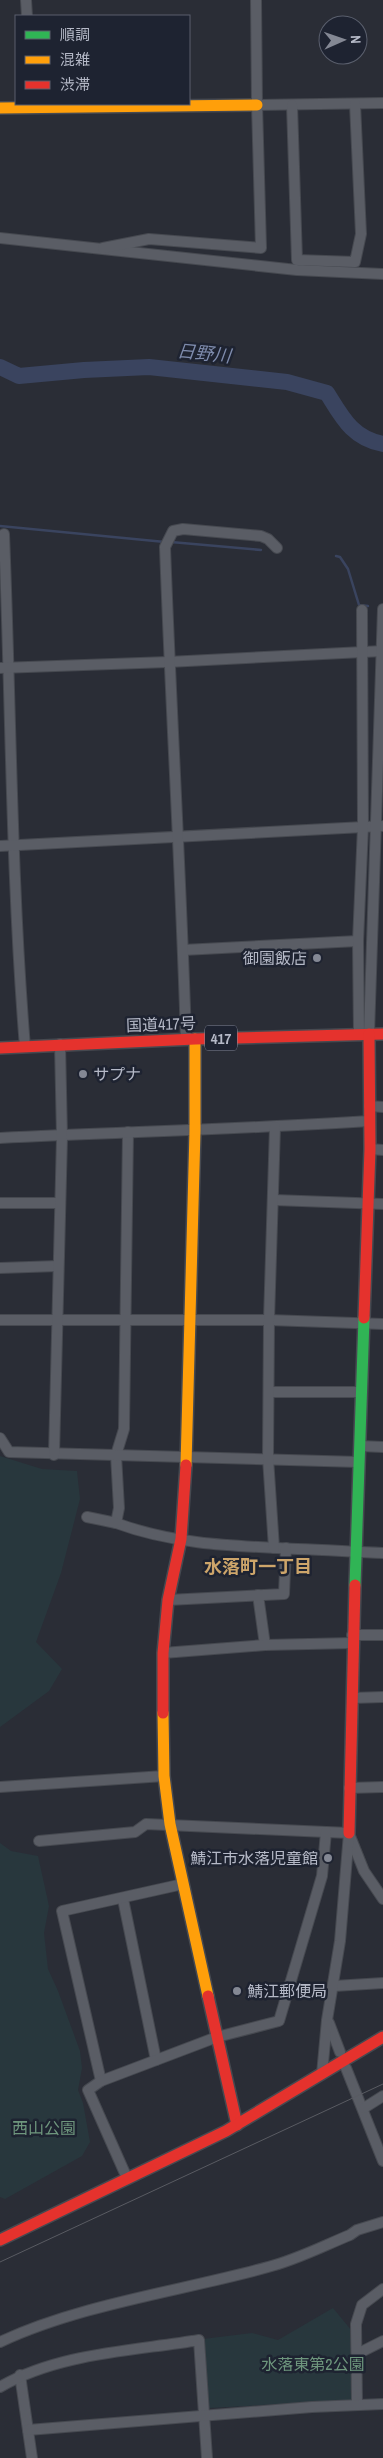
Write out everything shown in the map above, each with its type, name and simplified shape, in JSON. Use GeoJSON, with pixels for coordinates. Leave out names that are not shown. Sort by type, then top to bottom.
{"type":"FeatureCollection","features":[{"type":"Feature","properties":{"kind":"main road"},"geometry":{"type":"LineString","coordinates":[[0,108],[31,105],[257,105]]}},
{"type":"Feature","properties":{"kind":"main road"},"geometry":{"type":"LineString","coordinates":[[349,1833],[352,1639],[370,1149],[364,1034]]}},
{"type":"Feature","properties":{"kind":"main road","name":"国道417号"},"geometry":{"type":"LineString","coordinates":[[0,1048],[190,1039],[383,1034]]}},
{"type":"Feature","properties":{"kind":"main road"},"geometry":{"type":"LineString","coordinates":[[190,1039],[195,1131],[188,1321],[186,1458],[181,1539],[168,1600],[163,1653],[164,1776],[170,1824],[237,2125]]}},
{"type":"Feature","properties":{"kind":"main road"},"geometry":{"type":"LineString","coordinates":[[0,2240],[237,2125],[383,2037]]}},
{"type":"Feature","properties":{"kind":"street"},"geometry":{"type":"LineString","coordinates":[[26,0],[27,15]]}},
{"type":"Feature","properties":{"kind":"street"},"geometry":{"type":"LineString","coordinates":[[103,248],[149,239],[261,248],[256,0]]}},
{"type":"Feature","properties":{"kind":"street"},"geometry":{"type":"LineString","coordinates":[[292,105],[297,260],[355,262],[361,234],[355,104]]}},
{"type":"Feature","properties":{"kind":"street"},"geometry":{"type":"LineString","coordinates":[[257,105],[383,104]]}},
{"type":"Feature","properties":{"kind":"street"},"geometry":{"type":"LineString","coordinates":[[0,238],[297,270],[383,274]]}},
{"type":"Feature","properties":{"kind":"street"},"geometry":{"type":"LineString","coordinates":[[190,1039],[183,950],[179,837],[168,662],[165,547],[173,531],[182,529],[261,536],[268,539],[277,548]]}},
{"type":"Feature","properties":{"kind":"street"},"geometry":{"type":"LineString","coordinates":[[4,534],[5,668],[25,1047]]}},
{"type":"Feature","properties":{"kind":"street"},"geometry":{"type":"LineString","coordinates":[[364,1034],[379,826],[383,609]]}},
{"type":"Feature","properties":{"kind":"street"},"geometry":{"type":"LineString","coordinates":[[362,610],[363,827],[358,941],[364,1034]]}},
{"type":"Feature","properties":{"kind":"street"},"geometry":{"type":"LineString","coordinates":[[5,668],[382,651]]}},
{"type":"Feature","properties":{"kind":"street"},"geometry":{"type":"LineString","coordinates":[[0,846],[379,826]]}},
{"type":"Feature","properties":{"kind":"street"},"geometry":{"type":"LineString","coordinates":[[183,950],[358,941]]}},
{"type":"Feature","properties":{"kind":"street"},"geometry":{"type":"LineString","coordinates":[[54,1455],[62,1137],[60,1044]]}},
{"type":"Feature","properties":{"kind":"street"},"geometry":{"type":"LineString","coordinates":[[369,1106],[383,1107]]}},
{"type":"Feature","properties":{"kind":"street"},"geometry":{"type":"LineString","coordinates":[[0,1138],[195,1131],[369,1121]]}},
{"type":"Feature","properties":{"kind":"street"},"geometry":{"type":"LineString","coordinates":[[274,1548],[268,1458],[269,1320],[275,1127]]}},
{"type":"Feature","properties":{"kind":"street"},"geometry":{"type":"LineString","coordinates":[[116,1522],[119,1508],[116,1455],[124,1429],[128,1132]]}},
{"type":"Feature","properties":{"kind":"street"},"geometry":{"type":"LineString","coordinates":[[370,1149],[383,1150]]}},
{"type":"Feature","properties":{"kind":"street"},"geometry":{"type":"LineString","coordinates":[[274,1200],[383,1204]]}},
{"type":"Feature","properties":{"kind":"street"},"geometry":{"type":"LineString","coordinates":[[0,1203],[59,1203]]}},
{"type":"Feature","properties":{"kind":"street"},"geometry":{"type":"LineString","coordinates":[[0,1268],[58,1266]]}},
{"type":"Feature","properties":{"kind":"street"},"geometry":{"type":"LineString","coordinates":[[0,1320],[57,1322],[269,1320],[383,1324]]}},
{"type":"Feature","properties":{"kind":"street"},"geometry":{"type":"LineString","coordinates":[[269,1392],[361,1392]]}},
{"type":"Feature","properties":{"kind":"street"},"geometry":{"type":"LineString","coordinates":[[0,1438],[8,1452],[54,1455],[268,1458],[359,1462]]}},
{"type":"Feature","properties":{"kind":"street"},"geometry":{"type":"LineString","coordinates":[[360,1446],[383,1447]]}},
{"type":"Feature","properties":{"kind":"street"},"geometry":{"type":"LineString","coordinates":[[87,1517],[116,1522],[132,1529],[229,1547],[383,1553]]}},
{"type":"Feature","properties":{"kind":"street"},"geometry":{"type":"LineString","coordinates":[[168,1600],[284,1594],[286,1548]]}},
{"type":"Feature","properties":{"kind":"street"},"geometry":{"type":"LineString","coordinates":[[258,1595],[265,1644]]}},
{"type":"Feature","properties":{"kind":"street"},"geometry":{"type":"LineString","coordinates":[[163,1653],[383,1635]]}},
{"type":"Feature","properties":{"kind":"street"},"geometry":{"type":"LineString","coordinates":[[352,1698],[383,1697]]}},
{"type":"Feature","properties":{"kind":"street"},"geometry":{"type":"LineString","coordinates":[[0,1787],[164,1776]]}},
{"type":"Feature","properties":{"kind":"street"},"geometry":{"type":"LineString","coordinates":[[349,1788],[383,1787]]}},
{"type":"Feature","properties":{"kind":"street"},"geometry":{"type":"LineString","coordinates":[[39,1841],[135,1832],[146,1824],[349,1833]]}},
{"type":"Feature","properties":{"kind":"street"},"geometry":{"type":"LineString","coordinates":[[127,2178],[88,2090],[101,2081],[217,2037],[279,2021],[322,1876],[326,1832]]}},
{"type":"Feature","properties":{"kind":"street"},"geometry":{"type":"LineString","coordinates":[[349,1833],[364,1871],[383,1899]]}},
{"type":"Feature","properties":{"kind":"street"},"geometry":{"type":"LineString","coordinates":[[322,2074],[327,2020],[334,1986],[349,1833]]}},
{"type":"Feature","properties":{"kind":"street"},"geometry":{"type":"LineString","coordinates":[[101,2081],[62,1911],[123,1899],[183,1884]]}},
{"type":"Feature","properties":{"kind":"street"},"geometry":{"type":"LineString","coordinates":[[123,1899],[156,2060]]}},
{"type":"Feature","properties":{"kind":"street"},"geometry":{"type":"LineString","coordinates":[[334,1986],[383,1983]]}},
{"type":"Feature","properties":{"kind":"street"},"geometry":{"type":"LineString","coordinates":[[327,2020],[340,2052]]}},
{"type":"Feature","properties":{"kind":"street"},"geometry":{"type":"LineString","coordinates":[[346,2068],[381,2149],[383,2161]]}},
{"type":"Feature","properties":{"kind":"street"},"geometry":{"type":"LineString","coordinates":[[364,2108],[383,2096]]}},
{"type":"Feature","properties":{"kind":"street"},"geometry":{"type":"LineString","coordinates":[[0,2342],[25,2330],[61,2318],[271,2267],[350,2236],[357,2230],[383,2222]]}},
{"type":"Feature","properties":{"kind":"street"},"geometry":{"type":"LineString","coordinates":[[358,2404],[356,2324],[362,2305],[383,2289]]}},
{"type":"Feature","properties":{"kind":"street"},"geometry":{"type":"LineString","coordinates":[[0,2387],[20,2375],[89,2358],[199,2340],[207,2458]]}},
{"type":"Feature","properties":{"kind":"street"},"geometry":{"type":"LineString","coordinates":[[357,2354],[383,2341]]}},
{"type":"Feature","properties":{"kind":"street"},"geometry":{"type":"LineString","coordinates":[[20,2375],[32,2458]]}},
{"type":"Feature","properties":{"kind":"street"},"geometry":{"type":"LineString","coordinates":[[28,2430],[358,2404],[383,2404]]}},
{"type":"Feature","properties":{"kind":"green space"},"geometry":{"type":"Polygon","coordinates":[[[0,1456],[42,1469],[77,1471],[80,1499],[61,1573],[36,1642],[62,1669],[49,1691],[0,1727],[0,1456]]]}},
{"type":"Feature","properties":{"kind":"green space","name":"西山公園"},"geometry":{"type":"Polygon","coordinates":[[[0,1843],[11,1851],[38,1856],[49,1906],[44,1933],[48,1969],[80,2051],[82,2068],[78,2090],[83,2103],[90,2142],[82,2156],[5,2199],[0,2197],[0,1843]]]}},
{"type":"Feature","properties":{"kind":"green space","name":"水落東第2公園"},"geometry":{"type":"Polygon","coordinates":[[[333,2308],[352,2331],[353,2400],[209,2408],[203,2339],[252,2333],[278,2340],[333,2308]]]}},
{"type":"Feature","properties":{"kind":"waterway","name":"日野川"},"geometry":{"type":"LineString","coordinates":[[0,367],[19,376],[149,367],[287,382],[327,393],[343,418],[356,432],[363,437],[383,444]]}},
{"type":"Feature","properties":{"kind":"waterway"},"geometry":{"type":"LineString","coordinates":[[0,526],[165,542]]}},
{"type":"Feature","properties":{"kind":"waterway"},"geometry":{"type":"LineString","coordinates":[[171,542],[261,550]]}},
{"type":"Feature","properties":{"kind":"waterway"},"geometry":{"type":"LineString","coordinates":[[336,556],[340,557],[348,569],[359,605],[368,606]]}},
{"type":"Feature","properties":{"kind":"tram line"},"geometry":{"type":"LineString","coordinates":[[0,2262],[383,2084]]}},
{"type":"Feature","properties":{"kind":"traffic: fast"},"geometry":{"type":"LineString","coordinates":[[355,1585],[364,1318]]}},
{"type":"Feature","properties":{"kind":"traffic: slow"},"geometry":{"type":"LineString","coordinates":[[0,108],[257,105]]}},
{"type":"Feature","properties":{"kind":"traffic: slow"},"geometry":{"type":"LineString","coordinates":[[186,1465],[195,1131],[195,1039]]}},
{"type":"Feature","properties":{"kind":"traffic: slow"},"geometry":{"type":"LineString","coordinates":[[163,1713],[164,1776],[170,1824],[208,1996]]}},
{"type":"Feature","properties":{"kind":"traffic: jam"},"geometry":{"type":"LineString","coordinates":[[364,1318],[370,1149],[369,1034]]}},
{"type":"Feature","properties":{"kind":"traffic: jam"},"geometry":{"type":"LineString","coordinates":[[0,1048],[195,1039],[383,1034]]}},
{"type":"Feature","properties":{"kind":"traffic: jam"},"geometry":{"type":"LineString","coordinates":[[163,1713],[163,1653],[168,1600],[181,1539],[186,1465]]}},
{"type":"Feature","properties":{"kind":"traffic: jam"},"geometry":{"type":"LineString","coordinates":[[349,1833],[355,1585]]}},
{"type":"Feature","properties":{"kind":"traffic: jam"},"geometry":{"type":"LineString","coordinates":[[208,1996],[237,2125]]}},
{"type":"Feature","properties":{"kind":"traffic: jam"},"geometry":{"type":"LineString","coordinates":[[0,2240],[226,2131],[383,2037]]}},
{"type":"Feature","properties":{"kind":"place","name":"御園飯店"},"geometry":{"type":"Point","coordinates":[317,958]}},
{"type":"Feature","properties":{"kind":"place","name":"サプナ"},"geometry":{"type":"Point","coordinates":[83,1074]}},
{"type":"Feature","properties":{"kind":"place","name":"鯖江市水落児童館"},"geometry":{"type":"Point","coordinates":[328,1858]}},
{"type":"Feature","properties":{"kind":"place","name":"鯖江郵便局"},"geometry":{"type":"Point","coordinates":[237,1991]}},
{"type":"Feature","properties":{"kind":"district","name":"水落町一丁目"},"geometry":{"type":"Point","coordinates":[258,1566]}}]}
